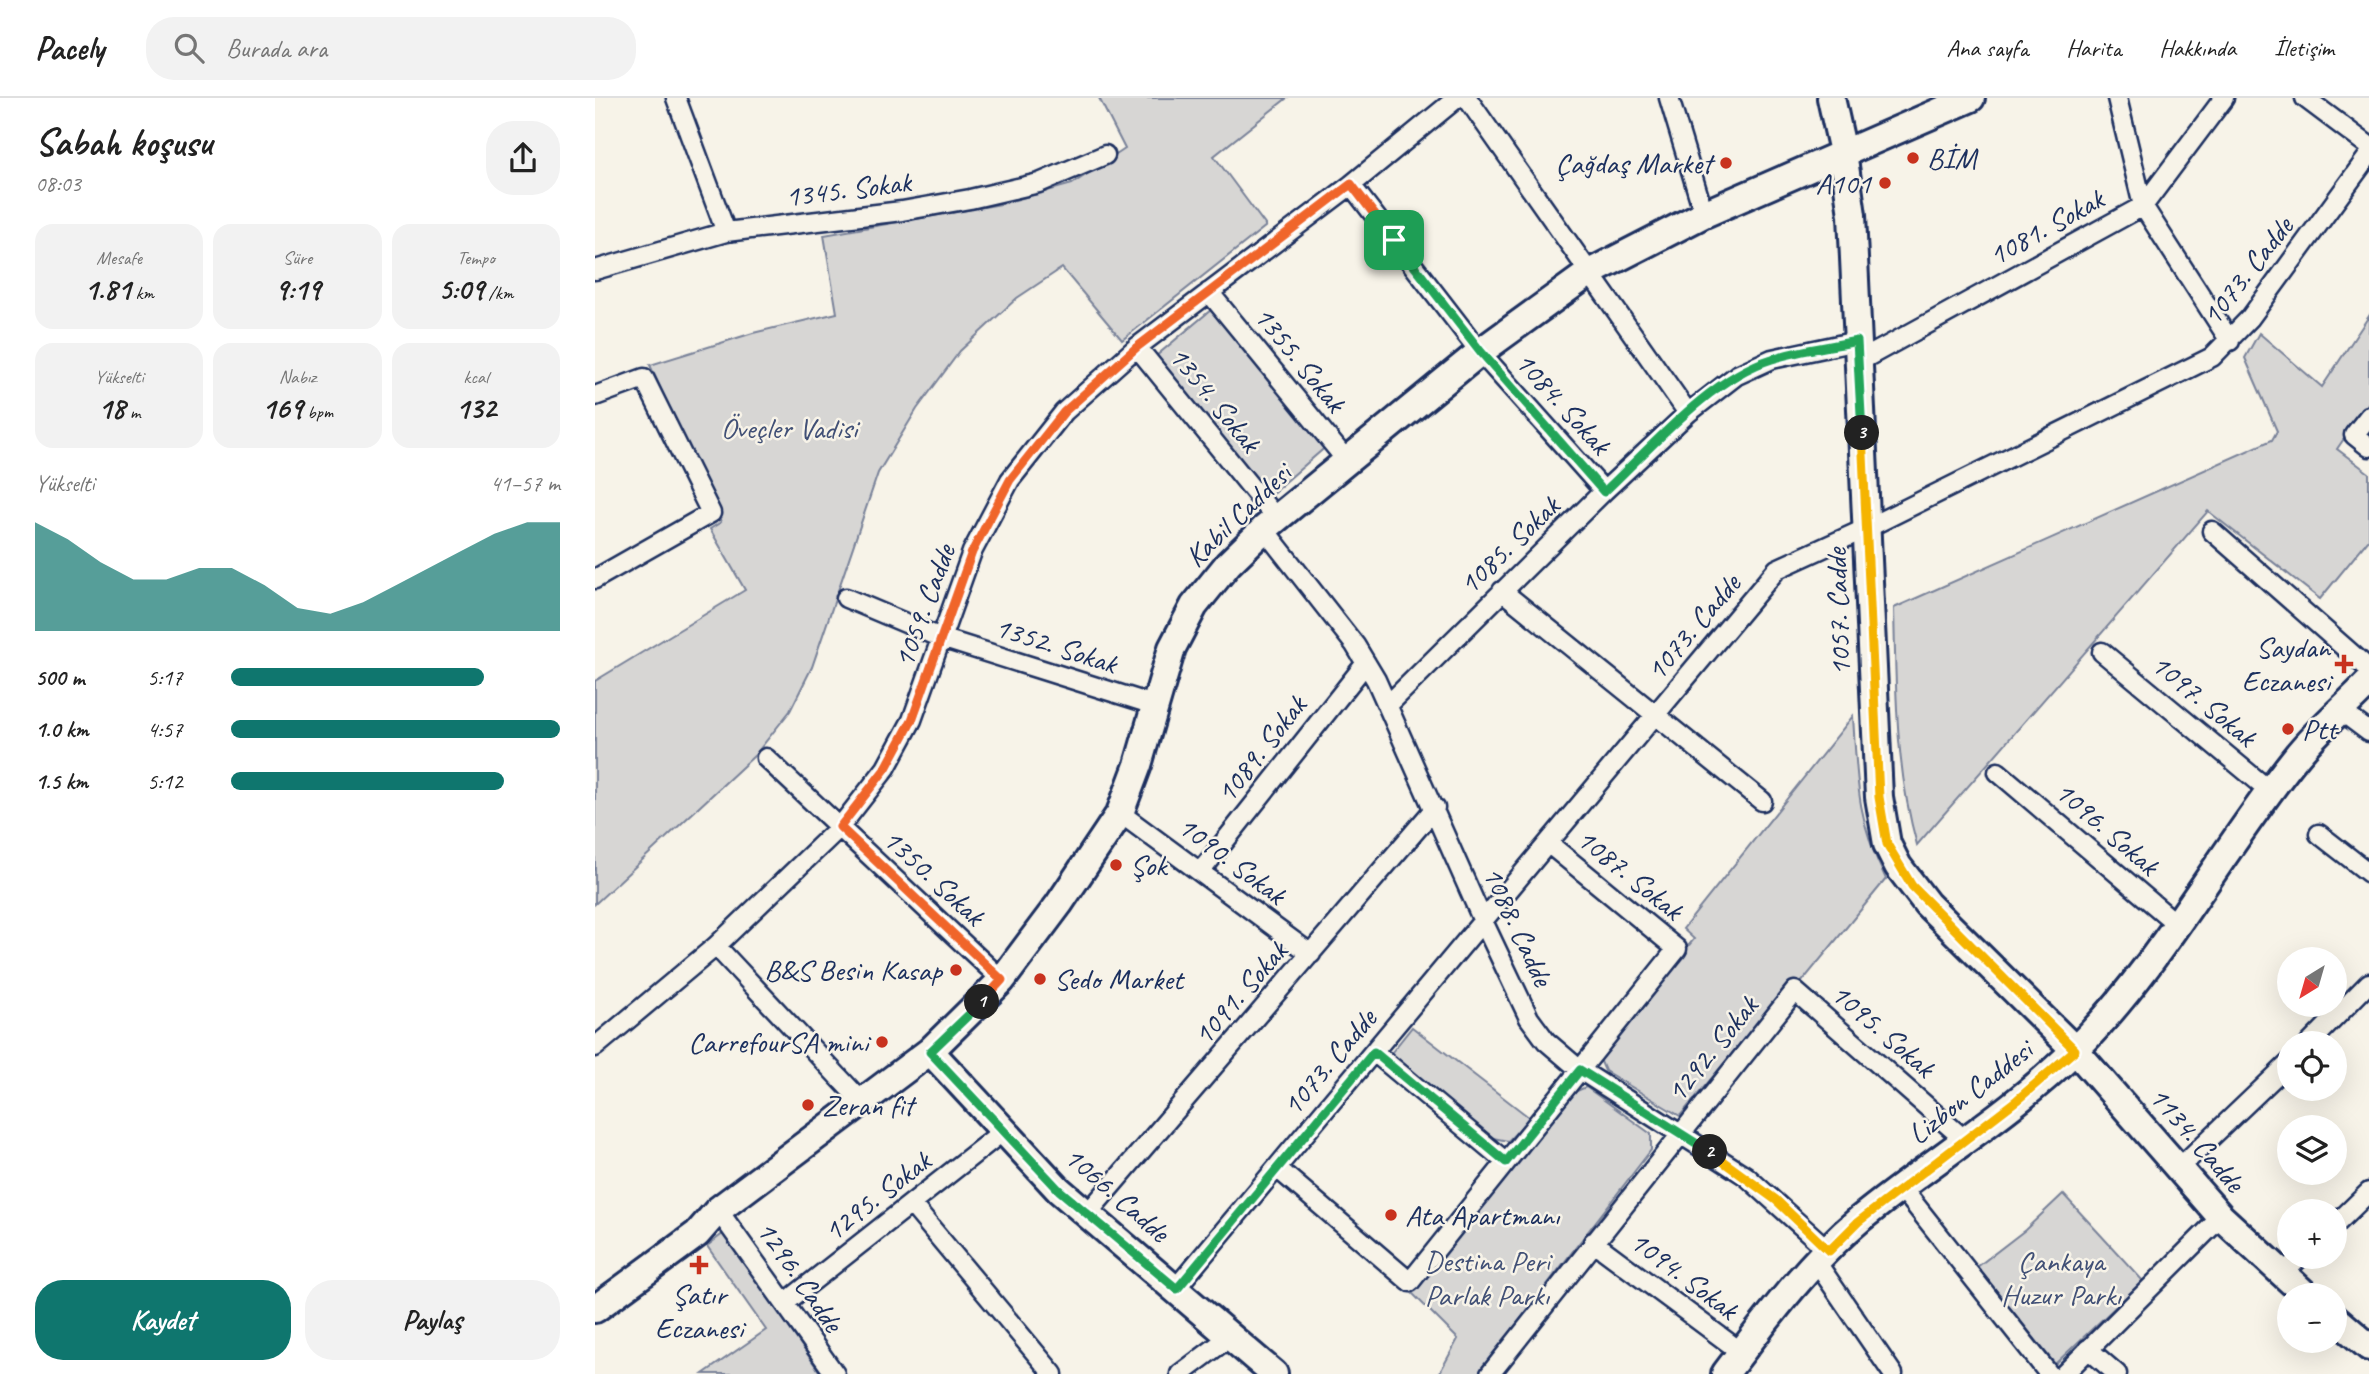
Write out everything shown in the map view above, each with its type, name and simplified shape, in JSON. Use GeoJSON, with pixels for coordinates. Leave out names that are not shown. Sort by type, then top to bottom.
{"type":"FeatureCollection","features":[{"type":"Feature","properties":{"kind":"main road","name":"1057. Cadde"},"geometry":{"type":"LineString","coordinates":[[1831,98],[1843,152],[1852,215],[1879,797],[1887,844],[1898,866],[1927,904],[2075,1050]]}},
{"type":"Feature","properties":{"kind":"main road","name":"Kabil Caddesi"},"geometry":{"type":"LineString","coordinates":[[595,1309],[697,1234],[719,1210],[930,1052],[1002,980],[1059,904],[1120,813],[1139,765],[1172,648],[1194,606],[1228,564],[1270,524],[1481,352],[1589,273],[1704,214],[1971,98]]}},
{"type":"Feature","properties":{"kind":"main road","name":"Lizbon Caddesi"},"geometry":{"type":"LineString","coordinates":[[1725,1374],[1776,1305],[1858,1222],[1965,1140],[2075,1050],[2113,1010],[2179,926],[2297,755],[2369,682]]}},
{"type":"Feature","properties":{"kind":"main road","name":"1134. Cadde"},"geometry":{"type":"LineString","coordinates":[[2075,1050],[2221,1217],[2291,1283]]}},
{"type":"Feature","properties":{"kind":"main road","name":"1066. Cadde"},"geometry":{"type":"LineString","coordinates":[[930,1052],[1002,1132],[1087,1213],[1274,1374]]}},
{"type":"Feature","properties":{"kind":"main road","name":"Kabil Caddesi"},"geometry":{"type":"LineString","coordinates":[[595,1288],[688,1222],[719,1210]]}},
{"type":"Feature","properties":{"kind":"main road"},"geometry":{"type":"LineString","coordinates":[[2347,1328],[2369,1347]]}},
{"type":"Feature","properties":{"kind":"street"},"geometry":{"type":"LineString","coordinates":[[676,98],[726,232]]}},
{"type":"Feature","properties":{"kind":"street","name":"1059. Cadde"},"geometry":{"type":"LineString","coordinates":[[595,1046],[716,946],[840,827],[886,768],[912,720],[972,552],[1010,480],[1064,412],[1137,347],[1351,184],[1457,98]]}},
{"type":"Feature","properties":{"kind":"street"},"geometry":{"type":"LineString","coordinates":[[1467,98],[1688,413]]}},
{"type":"Feature","properties":{"kind":"street"},"geometry":{"type":"LineString","coordinates":[[1669,98],[1704,214]]}},
{"type":"Feature","properties":{"kind":"street"},"geometry":{"type":"LineString","coordinates":[[2117,98],[2143,206],[2230,341]]}},
{"type":"Feature","properties":{"kind":"street","name":"1081. Sokak"},"geometry":{"type":"LineString","coordinates":[[1857,352],[2143,206],[2224,98]]}},
{"type":"Feature","properties":{"kind":"street"},"geometry":{"type":"LineString","coordinates":[[2305,98],[2369,146]]}},
{"type":"Feature","properties":{"kind":"street","name":"1345. Sokak"},"geometry":{"type":"LineString","coordinates":[[595,270],[726,232],[970,200],[1039,183],[1105,155]]}},
{"type":"Feature","properties":{"kind":"street","name":"1073. Cadde"},"geometry":{"type":"LineString","coordinates":[[1177,1289],[1777,569],[1867,528],[2212,357],[2230,341],[2369,155]]}},
{"type":"Feature","properties":{"kind":"street","name":"1084. Sokak"},"geometry":{"type":"LineString","coordinates":[[1351,184],[1481,352],[1604,492]]}},
{"type":"Feature","properties":{"kind":"street","name":"1355. Sokak"},"geometry":{"type":"LineString","coordinates":[[1209,292],[1347,461]]}},
{"type":"Feature","properties":{"kind":"street","name":"1354. Sokak"},"geometry":{"type":"LineString","coordinates":[[1137,347],[1270,524]]}},
{"type":"Feature","properties":{"kind":"street","name":"1085. Sokak"},"geometry":{"type":"LineString","coordinates":[[1389,704],[1604,492],[1688,413],[1737,375],[1772,359],[1857,352]]}},
{"type":"Feature","properties":{"kind":"street"},"geometry":{"type":"LineString","coordinates":[[595,396],[644,378],[711,513],[595,579]]}},
{"type":"Feature","properties":{"kind":"street"},"geometry":{"type":"LineString","coordinates":[[2369,416],[2354,435],[2369,447]]}},
{"type":"Feature","properties":{"kind":"street","name":"1088. Cadde"},"geometry":{"type":"LineString","coordinates":[[1270,524],[1366,663],[1389,704],[1483,921],[1529,1018],[1545,1041],[1580,1070],[1746,1176],[1823,1257],[1893,1374]]}},
{"type":"Feature","properties":{"kind":"street"},"geometry":{"type":"LineString","coordinates":[[2212,531],[2369,669]]}},
{"type":"Feature","properties":{"kind":"street"},"geometry":{"type":"LineString","coordinates":[[1502,590],[1762,802]]}},
{"type":"Feature","properties":{"kind":"street","name":"1352. Sokak"},"geometry":{"type":"LineString","coordinates":[[846,598],[941,638],[1154,705]]}},
{"type":"Feature","properties":{"kind":"street","name":"1097. Sokak"},"geometry":{"type":"LineString","coordinates":[[2102,652],[2270,791]]}},
{"type":"Feature","properties":{"kind":"street","name":"1089. Sokak"},"geometry":{"type":"LineString","coordinates":[[1201,871],[1366,663]]}},
{"type":"Feature","properties":{"kind":"street"},"geometry":{"type":"LineString","coordinates":[[2341,711],[2369,732]]}},
{"type":"Feature","properties":{"kind":"street","name":"1350. Sokak"},"geometry":{"type":"LineString","coordinates":[[766,758],[1002,980]]}},
{"type":"Feature","properties":{"kind":"street","name":"1096. Sokak"},"geometry":{"type":"LineString","coordinates":[[1998,772],[2179,926]]}},
{"type":"Feature","properties":{"kind":"street","name":"1091. Sokak"},"geometry":{"type":"LineString","coordinates":[[1087,1213],[1435,808]]}},
{"type":"Feature","properties":{"kind":"street","name":"1090. Sokak"},"geometry":{"type":"LineString","coordinates":[[1120,813],[1311,954]]}},
{"type":"Feature","properties":{"kind":"street"},"geometry":{"type":"LineString","coordinates":[[2319,834],[2369,873]]}},
{"type":"Feature","properties":{"kind":"street","name":"1087. Sokak"},"geometry":{"type":"LineString","coordinates":[[1548,843],[1677,949],[1580,1070]]}},
{"type":"Feature","properties":{"kind":"street"},"geometry":{"type":"LineString","coordinates":[[716,946],[863,1103]]}},
{"type":"Feature","properties":{"kind":"street"},"geometry":{"type":"LineString","coordinates":[[2321,1031],[2369,983]]}},
{"type":"Feature","properties":{"kind":"street","name":"1292. Sokak"},"geometry":{"type":"LineString","coordinates":[[1498,1371],[1594,1242],[1795,991]]}},
{"type":"Feature","properties":{"kind":"street","name":"1095. Sokak"},"geometry":{"type":"LineString","coordinates":[[1795,991],[1965,1140]]}},
{"type":"Feature","properties":{"kind":"street"},"geometry":{"type":"LineString","coordinates":[[1374,1052],[1506,1162]]}},
{"type":"Feature","properties":{"kind":"street"},"geometry":{"type":"LineString","coordinates":[[1277,1168],[1410,1282],[1580,1070]]}},
{"type":"Feature","properties":{"kind":"street"},"geometry":{"type":"LineString","coordinates":[[2178,1168],[2277,1074]]}},
{"type":"Feature","properties":{"kind":"street","name":"1295. Sokak"},"geometry":{"type":"LineString","coordinates":[[785,1303],[1002,1132]]}},
{"type":"Feature","properties":{"kind":"street"},"geometry":{"type":"LineString","coordinates":[[1901,1187],[2049,1374]]}},
{"type":"Feature","properties":{"kind":"street"},"geometry":{"type":"LineString","coordinates":[[2347,1213],[2369,1192]]}},
{"type":"Feature","properties":{"kind":"street"},"geometry":{"type":"LineString","coordinates":[[912,1205],[1053,1374]]}},
{"type":"Feature","properties":{"kind":"street","name":"1296. Cadde"},"geometry":{"type":"LineString","coordinates":[[719,1210],[835,1374]]}},
{"type":"Feature","properties":{"kind":"street"},"geometry":{"type":"LineString","coordinates":[[2064,1374],[2221,1217]]}},
{"type":"Feature","properties":{"kind":"street","name":"1094. Sokak"},"geometry":{"type":"LineString","coordinates":[[1594,1242],[1741,1352]]}},
{"type":"Feature","properties":{"kind":"street"},"geometry":{"type":"LineString","coordinates":[[2281,1275],[2287,1269]]}},
{"type":"Feature","properties":{"kind":"street"},"geometry":{"type":"LineString","coordinates":[[1180,1374],[1231,1336]]}},
{"type":"Feature","properties":{"kind":"street"},"geometry":{"type":"LineString","coordinates":[[2088,1349],[2117,1374]]}},
{"type":"Feature","properties":{"kind":"green space","name":"Öveçler Vadisi"},"geometry":{"type":"Polygon","coordinates":[[[1099,98],[1287,98],[1214,156],[1266,226],[1122,340],[1062,268],[1017,298],[960,351],[917,409],[878,473],[812,667],[790,711],[755,755],[595,904],[595,681],[745,590],[710,529],[721,522],[650,365],[753,333],[837,313],[824,235],[1001,204],[1072,184],[1125,149],[1099,98]]]}},
{"type":"Feature","properties":{"kind":"green space"},"geometry":{"type":"Polygon","coordinates":[[[1218,304],[1329,444],[1268,497],[1155,357],[1218,304]]]}},
{"type":"Feature","properties":{"kind":"green space"},"geometry":{"type":"Polygon","coordinates":[[[2369,316],[2369,402],[2337,449],[2369,473],[2369,539],[2320,599],[2208,511],[1917,845],[1904,786],[1901,757],[1896,698],[1894,608],[2272,440],[2277,431],[2245,358],[2259,333],[2322,387],[2369,316]]]}},
{"type":"Feature","properties":{"kind":"green space"},"geometry":{"type":"Polygon","coordinates":[[[1853,716],[1860,800],[1869,838],[1886,879],[1801,983],[1792,982],[1680,1116],[1605,1071],[1598,1055],[1694,939],[1683,929],[1853,716]]]}},
{"type":"Feature","properties":{"kind":"green space"},"geometry":{"type":"Polygon","coordinates":[[[1412,1027],[1530,1118],[1508,1141],[1493,1138],[1388,1057],[1412,1027]]]}},
{"type":"Feature","properties":{"kind":"green space","name":"Destina Peri Parlak Parkı"},"geometry":{"type":"Polygon","coordinates":[[[1586,1087],[1651,1134],[1651,1150],[1478,1374],[1439,1374],[1458,1339],[1411,1292],[1572,1093],[1586,1087]]]}},
{"type":"Feature","properties":{"kind":"green space","name":"Çankaya Huzur Parkı"},"geometry":{"type":"Polygon","coordinates":[[[2063,1194],[2143,1281],[2055,1364],[1977,1267],[2025,1230],[2063,1194]]]}},
{"type":"Feature","properties":{"kind":"green space"},"geometry":{"type":"Polygon","coordinates":[[[724,1233],[821,1374],[703,1374],[766,1330],[707,1246],[724,1233]]]}},
{"type":"Feature","properties":{"kind":"place","name":"BİM"},"geometry":{"type":"Point","coordinates":[1913,158]}},
{"type":"Feature","properties":{"kind":"place","name":"Çağdaş Market"},"geometry":{"type":"Point","coordinates":[1726,163]}},
{"type":"Feature","properties":{"kind":"place","name":"A101"},"geometry":{"type":"Point","coordinates":[1885,183]}},
{"type":"Feature","properties":{"kind":"place","name":"Saydan Eczanesi"},"geometry":{"type":"Point","coordinates":[2344,664]}},
{"type":"Feature","properties":{"kind":"place","name":"Ptt"},"geometry":{"type":"Point","coordinates":[2288,729]}},
{"type":"Feature","properties":{"kind":"place","name":"Şok"},"geometry":{"type":"Point","coordinates":[1116,865]}},
{"type":"Feature","properties":{"kind":"place","name":"B&S Besin Kasap"},"geometry":{"type":"Point","coordinates":[956,970]}},
{"type":"Feature","properties":{"kind":"place","name":"Sedo Market"},"geometry":{"type":"Point","coordinates":[1040,979]}},
{"type":"Feature","properties":{"kind":"place","name":"CarrefourSA mini"},"geometry":{"type":"Point","coordinates":[882,1042]}},
{"type":"Feature","properties":{"kind":"place","name":"Zeran fit"},"geometry":{"type":"Point","coordinates":[808,1105]}},
{"type":"Feature","properties":{"kind":"place","name":"Ata Apartmanı"},"geometry":{"type":"Point","coordinates":[1391,1215]}},
{"type":"Feature","properties":{"kind":"place","name":"Şatır Eczanesi"},"geometry":{"type":"Point","coordinates":[699,1265]}},
{"type":"Feature","properties":{"kind":"route"},"geometry":{"type":"LineString","coordinates":[[1351,184],[1394,240],[1481,352],[1604,492],[1688,413],[1737,375],[1772,359],[1857,341],[1879,797],[1887,844],[1898,866],[1927,904],[2075,1050],[2017,1100],[1858,1222],[1829,1251],[1776,1200],[1746,1176],[1580,1070],[1506,1162],[1374,1052],[1177,1289],[1059,1190],[930,1052],[969,1016],[1002,980],[840,827],[886,768],[912,720],[972,552],[1010,480],[1064,412],[1137,347],[1351,184]]}}]}
